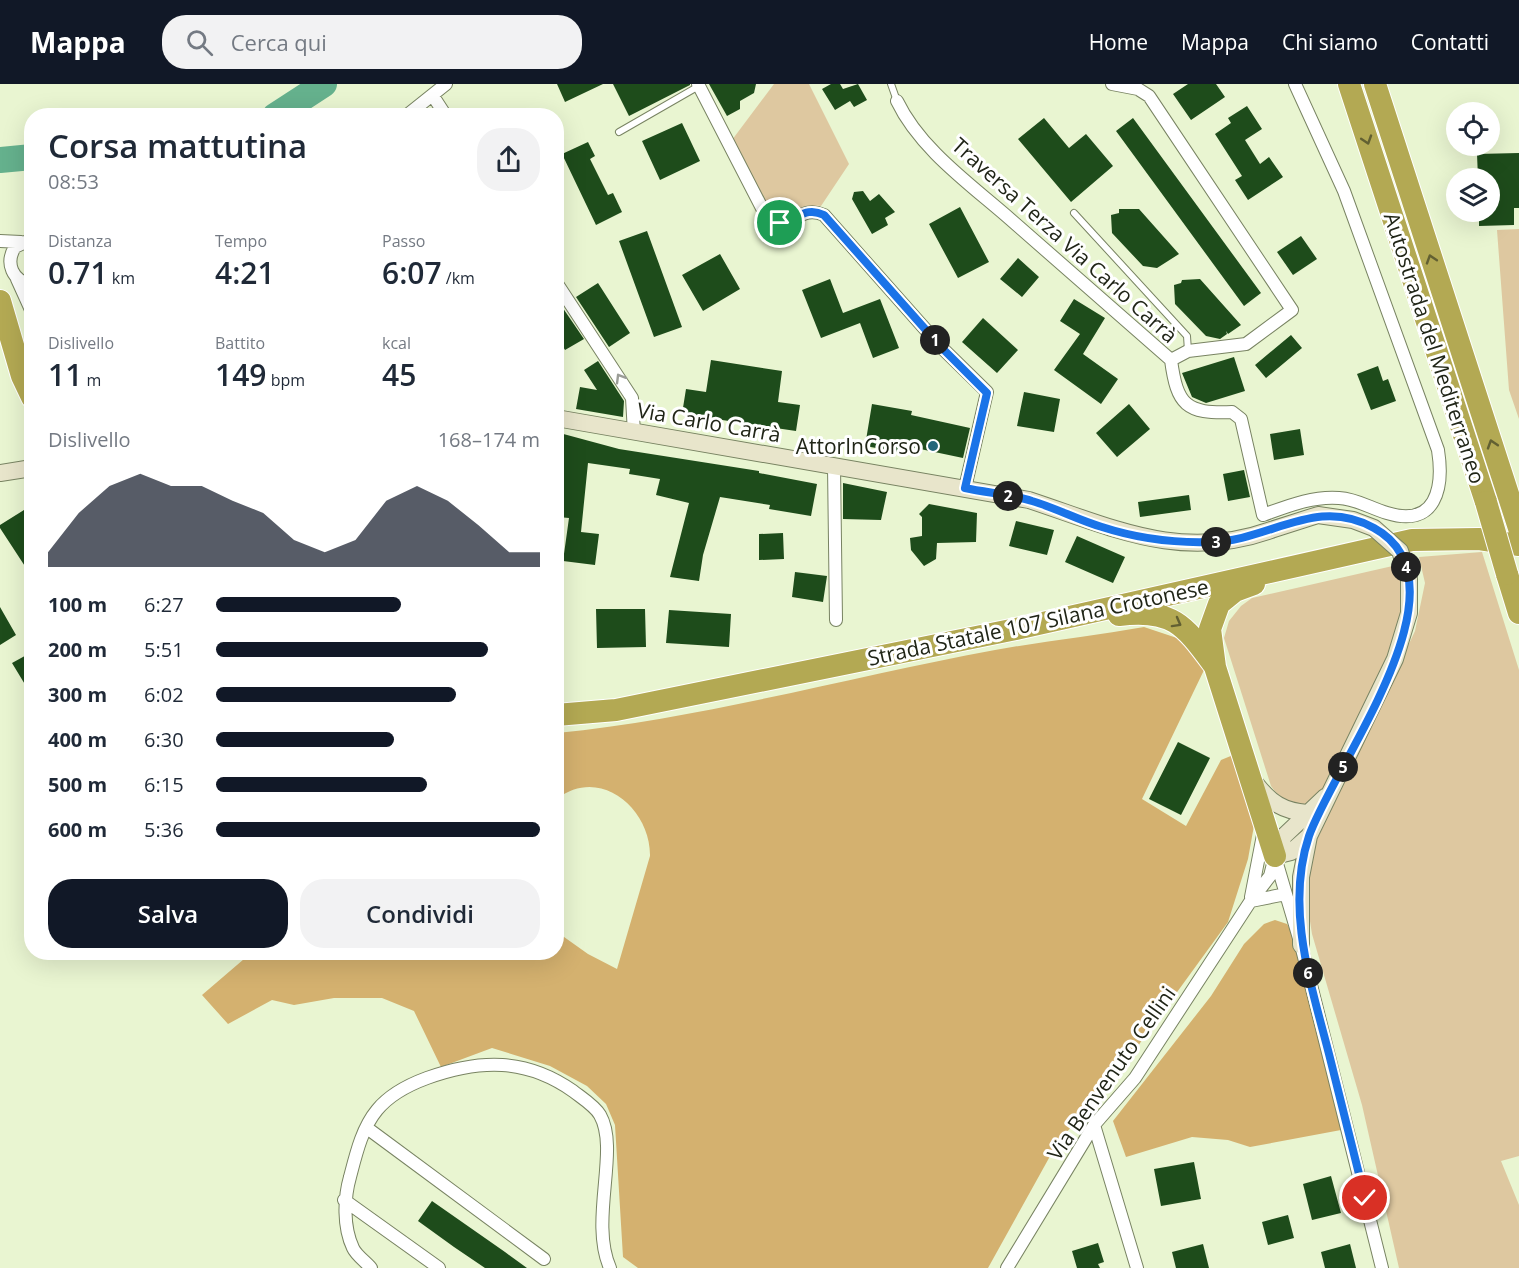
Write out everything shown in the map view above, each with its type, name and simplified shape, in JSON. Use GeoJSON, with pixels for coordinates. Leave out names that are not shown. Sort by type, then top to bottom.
{"type":"FeatureCollection","features":[{"type":"Feature","properties":{"kind":"highway","name":"Autostrada del Mediterraneo"},"geometry":{"type":"LineString","coordinates":[[1349,84],[1486,502],[1519,613]]}},
{"type":"Feature","properties":{"kind":"highway","name":"Autostrada del Mediterraneo"},"geometry":{"type":"LineString","coordinates":[[1375,84],[1519,528]]}},
{"type":"Feature","properties":{"kind":"highway"},"geometry":{"type":"LineString","coordinates":[[0,301],[24,380]]}},
{"type":"Feature","properties":{"kind":"highway","name":"Strada Statale 107 Silana Crotonese"},"geometry":{"type":"LineString","coordinates":[[564,714],[616,710],[1016,628],[1412,540],[1479,539],[1519,544]]}},
{"type":"Feature","properties":{"kind":"highway"},"geometry":{"type":"LineString","coordinates":[[1275,856],[1254,782],[1215,666],[1210,628],[1219,604],[1234,591],[1310,563]]}},
{"type":"Feature","properties":{"kind":"highway"},"geometry":{"type":"LineString","coordinates":[[1016,628],[1134,613],[1167,617],[1186,627],[1215,666]]}},
{"type":"Feature","properties":{"kind":"main road","name":"Via Carlo Carrà"},"geometry":{"type":"LineString","coordinates":[[564,420],[1029,500],[1101,527],[1142,537],[1212,543],[1249,538],[1318,515],[1341,516],[1374,528],[1400,551],[1409,579],[1409,613],[1402,640],[1309,836],[1291,852],[1275,856]]}},
{"type":"Feature","properties":{"kind":"main road"},"geometry":{"type":"LineString","coordinates":[[0,473],[24,469]]}},
{"type":"Feature","properties":{"kind":"main road"},"geometry":{"type":"LineString","coordinates":[[1254,782],[1271,803],[1289,811],[1307,813]]}},
{"type":"Feature","properties":{"kind":"main road","name":"Via Carlo Carrà"},"geometry":{"type":"LineString","coordinates":[[1275,856],[1284,836],[1332,790]]}},
{"type":"Feature","properties":{"kind":"main road"},"geometry":{"type":"LineString","coordinates":[[1301,945],[1301,877],[1309,836]]}},
{"type":"Feature","properties":{"kind":"street"},"geometry":{"type":"LineString","coordinates":[[417,108],[446,84]]}},
{"type":"Feature","properties":{"kind":"street"},"geometry":{"type":"LineString","coordinates":[[1112,84],[1138,89],[1149,96],[1292,310],[1246,344],[1188,351],[1171,360]]}},
{"type":"Feature","properties":{"kind":"street"},"geometry":{"type":"LineString","coordinates":[[1249,538],[1263,515],[1301,501],[1338,497],[1360,500],[1386,513],[1407,518],[1422,514],[1432,505],[1439,488],[1441,470],[1438,450],[1344,191],[1295,84]]}},
{"type":"Feature","properties":{"kind":"street"},"geometry":{"type":"LineString","coordinates":[[698,85],[764,212],[772,221],[780,223],[806,211],[815,211],[824,215],[941,347],[987,393],[965,488]]}},
{"type":"Feature","properties":{"kind":"street"},"geometry":{"type":"LineString","coordinates":[[433,96],[441,108]]}},
{"type":"Feature","properties":{"kind":"street","name":"Traversa Terza Via Carlo Carrà"},"geometry":{"type":"LineString","coordinates":[[897,101],[905,119],[921,138],[1171,360],[1178,396],[1191,408],[1213,413],[1232,412],[1241,419],[1263,515]]}},
{"type":"Feature","properties":{"kind":"street"},"geometry":{"type":"LineString","coordinates":[[0,241],[24,240]]}},
{"type":"Feature","properties":{"kind":"street"},"geometry":{"type":"LineString","coordinates":[[24,241],[15,246],[5,258],[24,295]]}},
{"type":"Feature","properties":{"kind":"street"},"geometry":{"type":"LineString","coordinates":[[16,278],[24,282]]}},
{"type":"Feature","properties":{"kind":"street"},"geometry":{"type":"LineString","coordinates":[[564,294],[632,398],[634,433]]}},
{"type":"Feature","properties":{"kind":"street"},"geometry":{"type":"LineString","coordinates":[[834,466],[836,620]]}},
{"type":"Feature","properties":{"kind":"street","name":"Via Benvenuto Cellini"},"geometry":{"type":"LineString","coordinates":[[1250,902],[1261,855],[1265,821]]}},
{"type":"Feature","properties":{"kind":"street"},"geometry":{"type":"LineString","coordinates":[[1275,856],[1301,945],[1382,1268]]}},
{"type":"Feature","properties":{"kind":"street","name":"Via Benvenuto Cellini"},"geometry":{"type":"LineString","coordinates":[[1007,1268],[1094,1125],[1135,1078],[1250,902],[1275,856]]}},
{"type":"Feature","properties":{"kind":"street"},"geometry":{"type":"LineString","coordinates":[[1250,902],[1268,896],[1286,894]]}},
{"type":"Feature","properties":{"kind":"street"},"geometry":{"type":"LineString","coordinates":[[371,1268],[353,1248],[344,1200],[360,1140],[377,1110],[394,1094],[447,1071],[484,1063],[512,1065],[551,1076],[584,1099],[601,1115],[606,1149],[601,1237],[610,1268]]}},
{"type":"Feature","properties":{"kind":"street"},"geometry":{"type":"LineString","coordinates":[[1094,1125],[1137,1268]]}},
{"type":"Feature","properties":{"kind":"street"},"geometry":{"type":"LineString","coordinates":[[367,1128],[544,1259]]}},
{"type":"Feature","properties":{"kind":"street"},"geometry":{"type":"LineString","coordinates":[[344,1200],[440,1268]]}},
{"type":"Feature","properties":{"kind":"lane"},"geometry":{"type":"LineString","coordinates":[[891,84],[897,101]]}},
{"type":"Feature","properties":{"kind":"lane"},"geometry":{"type":"LineString","coordinates":[[620,132],[698,85]]}},
{"type":"Feature","properties":{"kind":"lane"},"geometry":{"type":"LineString","coordinates":[[1074,213],[1187,336],[1188,351]]}},
{"type":"Feature","properties":{"kind":"shaded area"},"geometry":{"type":"Polygon","coordinates":[[[774,84],[809,84],[849,164],[821,206],[774,217],[732,140],[774,84]]]}},
{"type":"Feature","properties":{"kind":"shaded area"},"geometry":{"type":"Polygon","coordinates":[[[1519,229],[1519,419],[1509,390],[1497,230],[1519,229]]]}},
{"type":"Feature","properties":{"kind":"shaded area"},"geometry":{"type":"Polygon","coordinates":[[[1482,552],[1519,670],[1519,1156],[1501,1161],[1519,1205],[1519,1268],[1399,1268],[1362,1105],[1312,934],[1305,889],[1312,850],[1415,631],[1425,583],[1419,557],[1482,552]]]}},
{"type":"Feature","properties":{"kind":"shaded area"},"geometry":{"type":"Polygon","coordinates":[[[1397,565],[1403,574],[1403,621],[1329,785],[1309,804],[1287,801],[1271,786],[1224,638],[1229,621],[1241,606],[1252,598],[1397,565]]]}},
{"type":"Feature","properties":{"kind":"shaded area"},"geometry":{"type":"Polygon","coordinates":[[[1144,627],[1186,641],[1205,668],[1142,799],[1186,826],[1221,760],[1238,753],[1255,820],[1248,859],[1228,922],[1103,1094],[1059,1140],[988,1268],[638,1268],[623,1257],[615,1125],[606,1104],[587,1086],[550,1066],[492,1048],[441,1067],[414,1011],[382,998],[334,998],[294,1005],[272,1000],[228,1024],[202,995],[243,960],[564,960],[564,937],[588,954],[617,969],[650,856],[648,839],[642,822],[620,797],[606,790],[590,787],[573,790],[564,795],[564,732],[667,718],[995,650],[1144,627]]]}},
{"type":"Feature","properties":{"kind":"shaded area"},"geometry":{"type":"Polygon","coordinates":[[[1275,920],[1287,924],[1292,933],[1341,1130],[1250,1147],[1228,1140],[1192,1137],[1126,1157],[1113,1121],[1211,996],[1244,944],[1264,924],[1275,920]]]}},
{"type":"Feature","properties":{"kind":"building"},"geometry":{"type":"Polygon","coordinates":[[[557,84],[603,84],[565,102],[557,84]]]}},
{"type":"Feature","properties":{"kind":"building"},"geometry":{"type":"Polygon","coordinates":[[[613,84],[690,84],[690,85],[629,116],[613,84]]]}},
{"type":"Feature","properties":{"kind":"building"},"geometry":{"type":"Polygon","coordinates":[[[709,84],[756,84],[754,93],[740,101],[740,109],[727,116],[709,84]]]}},
{"type":"Feature","properties":{"kind":"building"},"geometry":{"type":"Polygon","coordinates":[[[831,84],[840,84],[843,89],[858,84],[867,100],[854,107],[850,101],[835,110],[822,89],[831,84]]]}},
{"type":"Feature","properties":{"kind":"building"},"geometry":{"type":"Polygon","coordinates":[[[1188,84],[1216,84],[1225,97],[1191,120],[1173,94],[1188,84]]]}},
{"type":"Feature","properties":{"kind":"building"},"geometry":{"type":"Polygon","coordinates":[[[1247,106],[1262,129],[1245,140],[1260,164],[1269,157],[1283,177],[1248,200],[1235,180],[1242,176],[1215,134],[1231,123],[1228,118],[1247,106]]]}},
{"type":"Feature","properties":{"kind":"building"},"geometry":{"type":"Polygon","coordinates":[[[1044,118],[1069,148],[1086,134],[1113,166],[1071,202],[1018,139],[1044,118]]]}},
{"type":"Feature","properties":{"kind":"building"},"geometry":{"type":"Polygon","coordinates":[[[1133,118],[1261,293],[1244,306],[1116,131],[1133,118]]]}},
{"type":"Feature","properties":{"kind":"building"},"geometry":{"type":"Polygon","coordinates":[[[682,123],[700,161],[660,180],[642,141],[682,123]]]}},
{"type":"Feature","properties":{"kind":"building"},"geometry":{"type":"Polygon","coordinates":[[[588,142],[595,156],[590,159],[608,195],[613,193],[622,212],[596,225],[564,158],[564,153],[588,142]]]}},
{"type":"Feature","properties":{"kind":"building"},"geometry":{"type":"Polygon","coordinates":[[[1500,153],[1519,153],[1519,208],[1514,208],[1514,225],[1479,226],[1479,222],[1500,222],[1500,168],[1478,168],[1477,156],[1500,156],[1500,153]]]}},
{"type":"Feature","properties":{"kind":"building"},"geometry":{"type":"Polygon","coordinates":[[[863,191],[870,201],[879,194],[895,212],[885,218],[888,225],[872,234],[852,199],[854,192],[863,191]]]}},
{"type":"Feature","properties":{"kind":"building"},"geometry":{"type":"Polygon","coordinates":[[[960,207],[989,262],[958,278],[929,224],[960,207]]]}},
{"type":"Feature","properties":{"kind":"building"},"geometry":{"type":"Polygon","coordinates":[[[1119,209],[1139,209],[1179,254],[1157,268],[1143,266],[1112,233],[1111,215],[1119,213],[1119,209]]]}},
{"type":"Feature","properties":{"kind":"building"},"geometry":{"type":"Polygon","coordinates":[[[647,231],[682,327],[654,337],[619,241],[647,231]]]}},
{"type":"Feature","properties":{"kind":"building"},"geometry":{"type":"Polygon","coordinates":[[[1301,236],[1317,259],[1293,275],[1277,252],[1301,236]]]}},
{"type":"Feature","properties":{"kind":"building"},"geometry":{"type":"Polygon","coordinates":[[[720,254],[740,289],[703,311],[682,275],[720,254]]]}},
{"type":"Feature","properties":{"kind":"building"},"geometry":{"type":"Polygon","coordinates":[[[1018,258],[1039,277],[1022,297],[1000,279],[1018,258]]]}},
{"type":"Feature","properties":{"kind":"building"},"geometry":{"type":"Polygon","coordinates":[[[830,279],[843,313],[880,299],[899,348],[873,358],[860,323],[821,338],[802,290],[830,279]]]}},
{"type":"Feature","properties":{"kind":"building"},"geometry":{"type":"Polygon","coordinates":[[[1200,279],[1241,325],[1228,334],[1226,331],[1227,334],[1220,339],[1206,336],[1175,304],[1174,285],[1181,283],[1182,280],[1200,279]]]}},
{"type":"Feature","properties":{"kind":"building"},"geometry":{"type":"Polygon","coordinates":[[[598,283],[630,333],[609,347],[576,297],[598,283]]]}},
{"type":"Feature","properties":{"kind":"building"},"geometry":{"type":"Polygon","coordinates":[[[1074,299],[1105,318],[1083,354],[1118,379],[1101,404],[1054,370],[1080,334],[1060,321],[1074,299]]]}},
{"type":"Feature","properties":{"kind":"building"},"geometry":{"type":"Polygon","coordinates":[[[564,310],[584,339],[565,350],[564,348],[564,310]]]}},
{"type":"Feature","properties":{"kind":"building"},"geometry":{"type":"Polygon","coordinates":[[[983,318],[1018,350],[997,373],[962,342],[983,318]]]}},
{"type":"Feature","properties":{"kind":"building"},"geometry":{"type":"Polygon","coordinates":[[[1291,335],[1302,348],[1266,378],[1255,365],[1291,335]]]}},
{"type":"Feature","properties":{"kind":"building"},"geometry":{"type":"Polygon","coordinates":[[[1234,357],[1245,391],[1206,403],[1192,397],[1182,373],[1234,357]]]}},
{"type":"Feature","properties":{"kind":"building"},"geometry":{"type":"Polygon","coordinates":[[[711,360],[782,371],[778,402],[800,405],[796,431],[682,414],[686,389],[706,392],[711,360]]]}},
{"type":"Feature","properties":{"kind":"building"},"geometry":{"type":"Polygon","coordinates":[[[598,361],[624,401],[623,417],[576,409],[580,387],[597,390],[584,370],[598,361]]]}},
{"type":"Feature","properties":{"kind":"building"},"geometry":{"type":"Polygon","coordinates":[[[1378,366],[1383,381],[1388,379],[1396,401],[1371,410],[1357,374],[1378,366]]]}},
{"type":"Feature","properties":{"kind":"building"},"geometry":{"type":"Polygon","coordinates":[[[1024,392],[1060,399],[1054,432],[1017,426],[1024,392]]]}},
{"type":"Feature","properties":{"kind":"building"},"geometry":{"type":"Polygon","coordinates":[[[872,404],[912,411],[911,415],[970,428],[963,458],[906,446],[904,453],[865,446],[872,404]]]}},
{"type":"Feature","properties":{"kind":"building"},"geometry":{"type":"Polygon","coordinates":[[[1129,404],[1150,429],[1117,457],[1096,433],[1129,404]]]}},
{"type":"Feature","properties":{"kind":"building"},"geometry":{"type":"Polygon","coordinates":[[[1300,429],[1304,455],[1274,460],[1270,434],[1300,429]]]}},
{"type":"Feature","properties":{"kind":"building"},"geometry":{"type":"Polygon","coordinates":[[[564,434],[619,449],[759,471],[759,473],[817,484],[811,516],[769,509],[770,505],[720,497],[703,555],[699,581],[670,577],[689,503],[656,495],[660,479],[629,474],[630,469],[588,463],[581,532],[599,534],[595,565],[564,561],[569,518],[564,518],[564,434]]]}},
{"type":"Feature","properties":{"kind":"building"},"geometry":{"type":"Polygon","coordinates":[[[1244,470],[1250,497],[1228,501],[1223,474],[1244,470]]]}},
{"type":"Feature","properties":{"kind":"building"},"geometry":{"type":"Polygon","coordinates":[[[843,483],[887,492],[881,520],[843,519],[843,483]]]}},
{"type":"Feature","properties":{"kind":"building"},"geometry":{"type":"Polygon","coordinates":[[[1189,495],[1191,510],[1140,517],[1138,502],[1189,495]]]}},
{"type":"Feature","properties":{"kind":"building"},"geometry":{"type":"Polygon","coordinates":[[[929,504],[977,513],[976,542],[937,543],[936,559],[924,566],[911,550],[910,538],[922,536],[922,517],[919,514],[929,504]]]}},
{"type":"Feature","properties":{"kind":"building"},"geometry":{"type":"Polygon","coordinates":[[[24,510],[24,565],[0,528],[0,525],[24,510]]]}},
{"type":"Feature","properties":{"kind":"building"},"geometry":{"type":"Polygon","coordinates":[[[1016,521],[1054,530],[1047,555],[1009,546],[1016,521]]]}},
{"type":"Feature","properties":{"kind":"building"},"geometry":{"type":"Polygon","coordinates":[[[783,533],[784,559],[759,560],[759,534],[783,533]]]}},
{"type":"Feature","properties":{"kind":"building"},"geometry":{"type":"Polygon","coordinates":[[[1077,536],[1125,557],[1113,583],[1065,562],[1077,536]]]}},
{"type":"Feature","properties":{"kind":"building"},"geometry":{"type":"Polygon","coordinates":[[[795,572],[827,576],[823,602],[792,597],[795,572]]]}},
{"type":"Feature","properties":{"kind":"building"},"geometry":{"type":"Polygon","coordinates":[[[0,607],[16,635],[0,645],[0,607]]]}},
{"type":"Feature","properties":{"kind":"building"},"geometry":{"type":"Polygon","coordinates":[[[596,609],[645,609],[646,647],[597,648],[596,609]]]}},
{"type":"Feature","properties":{"kind":"building"},"geometry":{"type":"Polygon","coordinates":[[[669,610],[731,614],[729,647],[666,643],[669,610]]]}},
{"type":"Feature","properties":{"kind":"building"},"geometry":{"type":"Polygon","coordinates":[[[24,656],[24,683],[12,663],[24,656]]]}},
{"type":"Feature","properties":{"kind":"building"},"geometry":{"type":"Polygon","coordinates":[[[1178,742],[1210,758],[1181,815],[1149,799],[1178,742]]]}},
{"type":"Feature","properties":{"kind":"building"},"geometry":{"type":"Polygon","coordinates":[[[1194,1162],[1201,1199],[1161,1206],[1154,1169],[1194,1162]]]}},
{"type":"Feature","properties":{"kind":"building"},"geometry":{"type":"Polygon","coordinates":[[[1331,1176],[1341,1213],[1312,1220],[1303,1184],[1331,1176]]]}},
{"type":"Feature","properties":{"kind":"building"},"geometry":{"type":"Polygon","coordinates":[[[432,1201],[527,1268],[485,1268],[454,1247],[418,1221],[432,1201]]]}},
{"type":"Feature","properties":{"kind":"building"},"geometry":{"type":"Polygon","coordinates":[[[1288,1215],[1294,1238],[1268,1245],[1262,1222],[1288,1215]]]}},
{"type":"Feature","properties":{"kind":"building"},"geometry":{"type":"Polygon","coordinates":[[[1098,1243],[1104,1262],[1098,1264],[1100,1268],[1077,1268],[1072,1251],[1098,1243]]]}},
{"type":"Feature","properties":{"kind":"building"},"geometry":{"type":"Polygon","coordinates":[[[1203,1244],[1209,1268],[1176,1268],[1172,1252],[1203,1244]]]}},
{"type":"Feature","properties":{"kind":"building"},"geometry":{"type":"Polygon","coordinates":[[[1350,1244],[1356,1268],[1325,1268],[1321,1252],[1350,1244]]]}},
{"type":"Feature","properties":{"kind":"waterway"},"geometry":{"type":"LineString","coordinates":[[287,108],[324,84]]}},
{"type":"Feature","properties":{"kind":"waterway"},"geometry":{"type":"LineString","coordinates":[[0,160],[24,158]]}},
{"type":"Feature","properties":{"kind":"place","name":"AttorInCorso"},"geometry":{"type":"Point","coordinates":[933,446]}},
{"type":"Feature","properties":{"kind":"route"},"geometry":{"type":"LineString","coordinates":[[780,223],[789,221],[806,211],[815,211],[824,215],[941,347],[987,393],[965,488],[1029,500],[1101,527],[1132,535],[1183,542],[1212,543],[1249,538],[1308,517],[1341,516],[1374,528],[1400,551],[1409,579],[1409,613],[1405,631],[1377,698],[1309,836],[1301,877],[1301,945],[1365,1198]]}}]}
